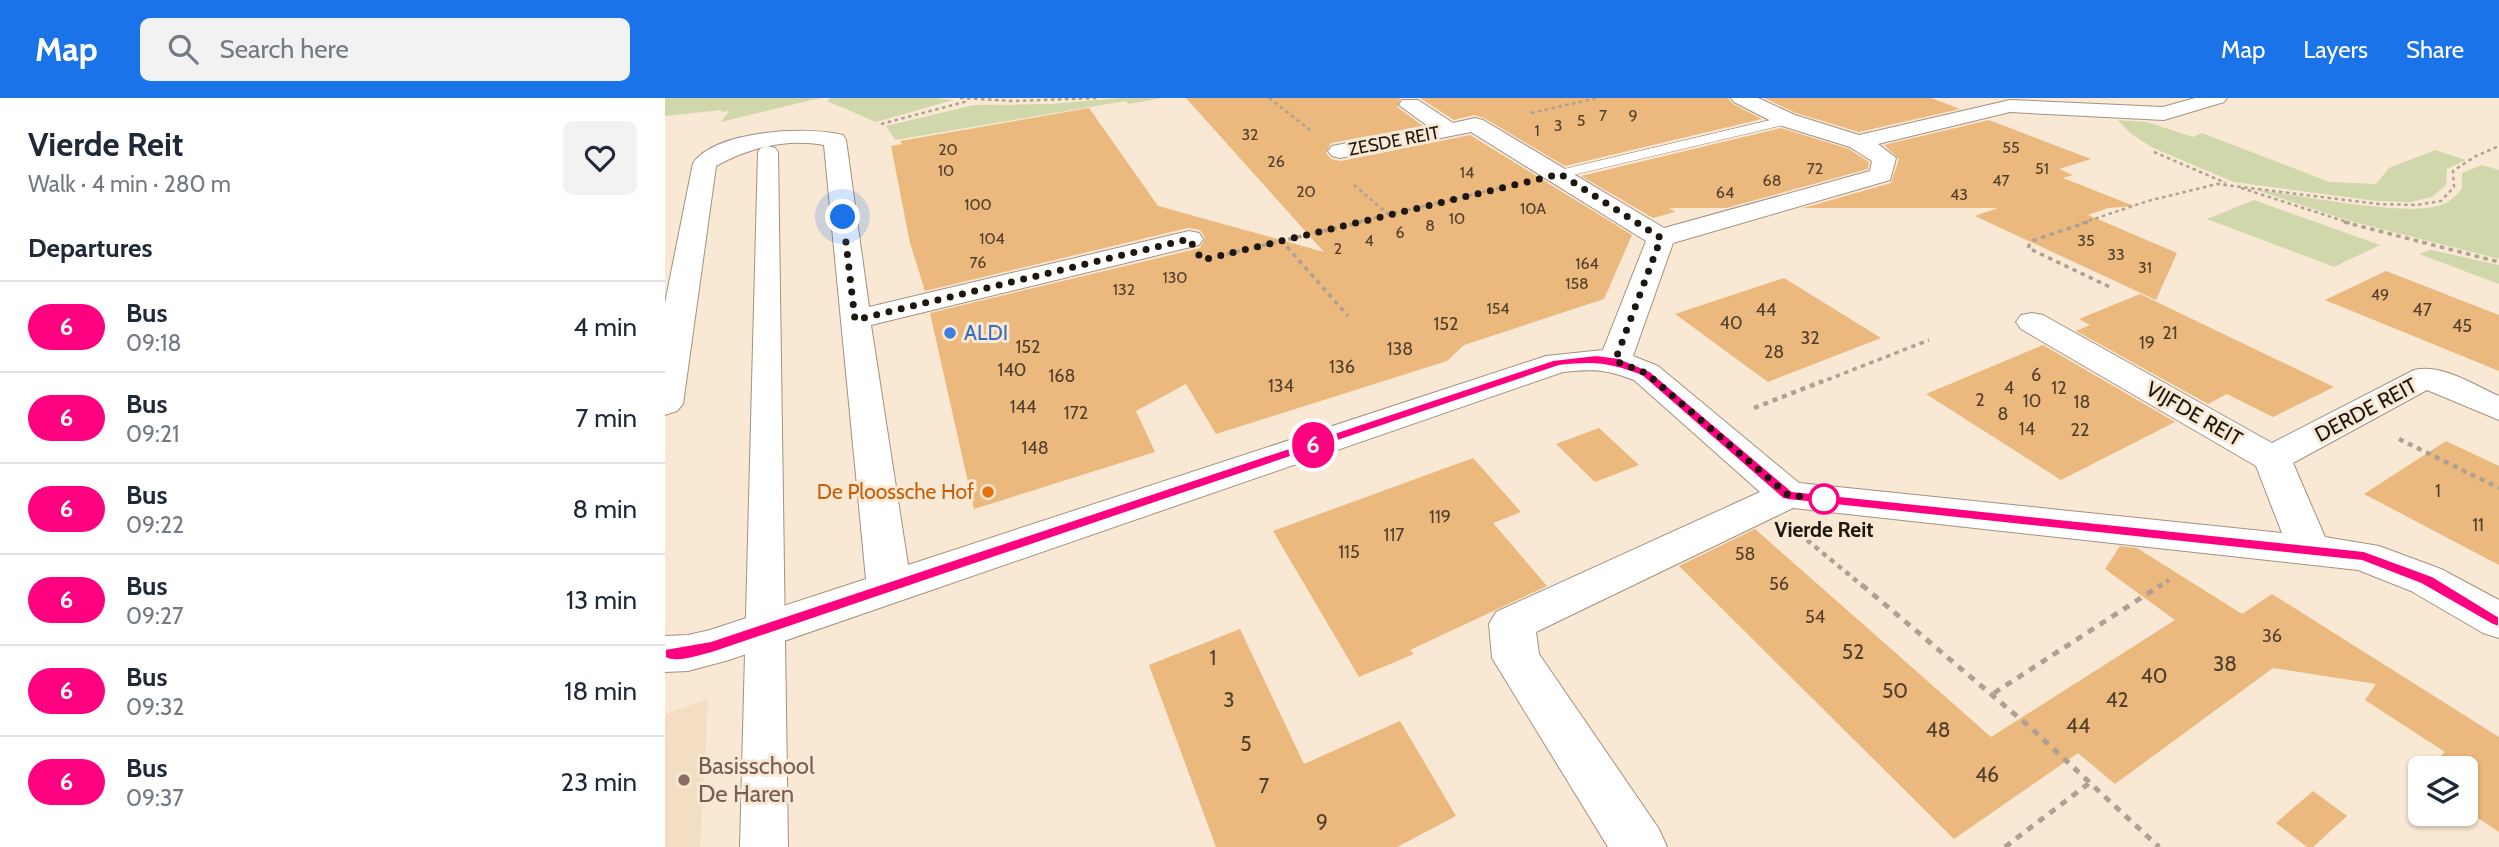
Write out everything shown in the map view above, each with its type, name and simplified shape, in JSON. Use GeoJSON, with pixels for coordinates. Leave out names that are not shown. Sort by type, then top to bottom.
{"type":"FeatureCollection","features":[{"type":"Feature","properties":{"kind":"street"},"geometry":{"type":"LineString","coordinates":[[1475,125],[1560,174],[1661,238],[1881,175],[1884,158],[1858,142],[1787,120],[1741,98]]}},
{"type":"Feature","properties":{"kind":"street"},"geometry":{"type":"LineString","coordinates":[[1858,142],[2010,106],[2164,114],[2217,98]]}},
{"type":"Feature","properties":{"kind":"street","name":"ZESDE REIT"},"geometry":{"type":"LineString","coordinates":[[1410,105],[1449,130]]}},
{"type":"Feature","properties":{"kind":"street","name":"ZESDE REIT"},"geometry":{"type":"LineString","coordinates":[[1340,151],[1475,125]]}},
{"type":"Feature","properties":{"kind":"street"},"geometry":{"type":"LineString","coordinates":[[665,404],[670,340],[705,163],[737,148],[782,138],[813,136],[835,140],[888,587]]}},
{"type":"Feature","properties":{"kind":"street"},"geometry":{"type":"LineString","coordinates":[[764,847],[768,152]]}},
{"type":"Feature","properties":{"kind":"street"},"geometry":{"type":"LineString","coordinates":[[1615,361],[1661,238]]}},
{"type":"Feature","properties":{"kind":"street"},"geometry":{"type":"LineString","coordinates":[[855,320],[1189,239]]}},
{"type":"Feature","properties":{"kind":"street","name":"VIJFDE REIT"},"geometry":{"type":"LineString","coordinates":[[2032,322],[2272,459]]}},
{"type":"Feature","properties":{"kind":"street"},"geometry":{"type":"LineString","coordinates":[[665,653],[688,653],[765,628],[1557,363],[1596,359],[1615,361],[1646,373],[1788,495]]}},
{"type":"Feature","properties":{"kind":"street","name":"DERDE REIT"},"geometry":{"type":"LineString","coordinates":[[2272,459],[2426,377],[2499,409]]}},
{"type":"Feature","properties":{"kind":"street"},"geometry":{"type":"LineString","coordinates":[[2272,459],[2309,548]]}},
{"type":"Feature","properties":{"kind":"street"},"geometry":{"type":"LineString","coordinates":[[1639,847],[1516,658],[1512,624],[1788,495],[2228,542],[2309,548],[2364,556],[2414,575],[2499,621]]}},
{"type":"Feature","properties":{"kind":"lane"},"geometry":{"type":"LineString","coordinates":[[1560,174],[1787,120]]}},
{"type":"Feature","properties":{"kind":"path"},"geometry":{"type":"LineString","coordinates":[[960,98],[1056,101],[1098,98]]}},
{"type":"Feature","properties":{"kind":"path"},"geometry":{"type":"LineString","coordinates":[[1269,98],[1340,151]]}},
{"type":"Feature","properties":{"kind":"path"},"geometry":{"type":"LineString","coordinates":[[1577,98],[1583,101]]}},
{"type":"Feature","properties":{"kind":"path"},"geometry":{"type":"LineString","coordinates":[[1475,125],[1597,98]]}},
{"type":"Feature","properties":{"kind":"path"},"geometry":{"type":"LineString","coordinates":[[881,124],[974,99]]}},
{"type":"Feature","properties":{"kind":"path"},"geometry":{"type":"LineString","coordinates":[[2104,111],[2124,133],[2149,149],[2178,164],[2232,185],[2349,223],[2499,262]]}},
{"type":"Feature","properties":{"kind":"path"},"geometry":{"type":"LineString","coordinates":[[2112,288],[2028,248],[2031,241],[2148,201],[2217,184],[2378,204],[2416,205],[2441,201],[2454,187],[2453,171],[2476,156],[2499,146]]}},
{"type":"Feature","properties":{"kind":"path"},"geometry":{"type":"LineString","coordinates":[[1189,239],[1202,260],[1560,174]]}},
{"type":"Feature","properties":{"kind":"path"},"geometry":{"type":"LineString","coordinates":[[1281,240],[1348,316]]}},
{"type":"Feature","properties":{"kind":"path"},"geometry":{"type":"LineString","coordinates":[[1707,426],[1929,340]]}},
{"type":"Feature","properties":{"kind":"path"},"geometry":{"type":"LineString","coordinates":[[2354,417],[2499,488]]}},
{"type":"Feature","properties":{"kind":"path"},"geometry":{"type":"LineString","coordinates":[[1788,495],[1799,533],[1993,693],[2092,781],[2159,847]]}},
{"type":"Feature","properties":{"kind":"path"},"geometry":{"type":"LineString","coordinates":[[1993,693],[2228,542]]}},
{"type":"Feature","properties":{"kind":"path"},"geometry":{"type":"LineString","coordinates":[[2005,847],[2092,781]]}},
{"type":"Feature","properties":{"kind":"shaded area","name":"Basisschool De Haren"},"geometry":{"type":"Polygon","coordinates":[[[708,699],[700,847],[665,847],[665,714],[708,699]]]}},
{"type":"Feature","properties":{"kind":"green space"},"geometry":{"type":"Polygon","coordinates":[[[665,98],[820,98],[721,122],[729,111],[665,116],[665,98]]]}},
{"type":"Feature","properties":{"kind":"green space"},"geometry":{"type":"Polygon","coordinates":[[[830,98],[953,100],[876,122],[827,101],[830,98]]]}},
{"type":"Feature","properties":{"kind":"green space"},"geometry":{"type":"Polygon","coordinates":[[[1120,98],[1162,98],[1129,104],[1125,101],[895,140],[886,126],[974,105],[1051,104],[1120,98]]]}},
{"type":"Feature","properties":{"kind":"green space"},"geometry":{"type":"Polygon","coordinates":[[[2118,120],[2147,122],[2193,137],[2202,133],[2330,182],[2376,184],[2389,168],[2435,150],[2466,160],[2447,169],[2446,185],[2432,197],[2411,202],[2376,201],[2234,182],[2153,148],[2130,133],[2118,120]]]}},
{"type":"Feature","properties":{"kind":"green space"},"geometry":{"type":"Polygon","coordinates":[[[2482,165],[2499,170],[2499,259],[2350,221],[2256,190],[2382,207],[2430,207],[2450,200],[2462,189],[2462,173],[2482,165]]]}},
{"type":"Feature","properties":{"kind":"green space"},"geometry":{"type":"Polygon","coordinates":[[[2254,200],[2380,245],[2334,267],[2207,219],[2254,200]]]}},
{"type":"Feature","properties":{"kind":"green space"},"geometry":{"type":"Polygon","coordinates":[[[2431,250],[2499,265],[2499,284],[2419,254],[2431,250]]]}},
{"type":"Feature","properties":{"kind":"building"},"geometry":{"type":"Polygon","coordinates":[[[1186,98],[1401,98],[1397,107],[1423,126],[1331,143],[1326,153],[1331,159],[1341,161],[1470,135],[1632,235],[1604,299],[1464,345],[1447,361],[1216,434],[1186,384],[1136,411],[1155,452],[974,509],[930,313],[1200,248],[1205,238],[1200,230],[1188,228],[925,291],[910,243],[891,146],[902,144],[900,141],[1089,108],[1158,206],[1324,252],[1186,98]]]}},
{"type":"Feature","properties":{"kind":"building"},"geometry":{"type":"Polygon","coordinates":[[[1420,98],[1728,98],[1733,104],[1762,119],[1565,166],[1484,118],[1474,115],[1454,120],[1420,98]]]}},
{"type":"Feature","properties":{"kind":"building"},"geometry":{"type":"Polygon","coordinates":[[[1764,98],[1931,98],[1960,109],[1859,132],[1796,113],[1764,98]]]}},
{"type":"Feature","properties":{"kind":"building"},"geometry":{"type":"Polygon","coordinates":[[[1989,120],[2091,159],[2059,169],[2073,175],[2063,178],[2134,206],[2108,208],[2088,215],[2177,253],[2156,300],[1975,216],[1998,208],[1803,208],[1891,183],[1899,159],[1884,145],[1989,120]]]}},
{"type":"Feature","properties":{"kind":"building"},"geometry":{"type":"Polygon","coordinates":[[[1781,128],[1849,149],[1869,162],[1868,169],[1726,208],[1669,208],[1675,212],[1653,218],[1581,176],[1781,128]]]}},
{"type":"Feature","properties":{"kind":"building"},"geometry":{"type":"Polygon","coordinates":[[[2386,271],[2499,315],[2499,371],[2325,300],[2386,271]]]}},
{"type":"Feature","properties":{"kind":"building"},"geometry":{"type":"Polygon","coordinates":[[[1784,278],[1881,338],[1768,382],[1675,314],[1784,278]]]}},
{"type":"Feature","properties":{"kind":"building"},"geometry":{"type":"Polygon","coordinates":[[[2140,294],[2334,387],[2273,417],[2227,394],[2208,404],[2076,331],[2090,325],[2079,319],[2140,294]]]}},
{"type":"Feature","properties":{"kind":"building"},"geometry":{"type":"Polygon","coordinates":[[[2043,345],[2175,422],[2061,480],[1926,394],[2043,345]]]}},
{"type":"Feature","properties":{"kind":"building"},"geometry":{"type":"Polygon","coordinates":[[[1599,428],[1639,465],[1595,482],[1556,444],[1599,428]]]}},
{"type":"Feature","properties":{"kind":"building"},"geometry":{"type":"Polygon","coordinates":[[[2446,441],[2499,466],[2499,565],[2364,494],[2446,441]]]}},
{"type":"Feature","properties":{"kind":"building"},"geometry":{"type":"Polygon","coordinates":[[[1473,458],[1521,512],[1493,523],[1547,586],[1410,650],[1414,654],[1359,677],[1273,531],[1473,458]]]}},
{"type":"Feature","properties":{"kind":"building"},"geometry":{"type":"Polygon","coordinates":[[[1755,529],[1991,737],[2175,620],[2105,569],[2120,546],[2137,548],[2242,614],[2272,594],[2499,737],[2499,832],[2478,818],[2478,756],[2441,756],[2445,752],[2365,700],[2376,684],[2273,668],[2115,784],[2078,753],[1954,839],[1679,566],[1755,529]]]}},
{"type":"Feature","properties":{"kind":"building"},"geometry":{"type":"Polygon","coordinates":[[[1240,629],[1304,764],[1400,721],[1456,816],[1397,847],[1216,847],[1149,665],[1240,629]]]}},
{"type":"Feature","properties":{"kind":"building"},"geometry":{"type":"Polygon","coordinates":[[[2313,791],[2347,816],[2313,847],[2307,847],[2276,823],[2313,791]]]}},
{"type":"Feature","properties":{"kind":"bus line","name":"6"},"geometry":{"type":"LineString","coordinates":[[665,654],[688,653],[712,647],[1557,363],[1596,359],[1615,361],[1646,373],[1788,495],[2228,542],[2309,548],[2364,556],[2427,580],[2499,621]]}},
{"type":"Feature","properties":{"kind":"place","name":"ALDI"},"geometry":{"type":"Point","coordinates":[950,333]}},
{"type":"Feature","properties":{"kind":"place","name":"De Ploossche Hof"},"geometry":{"type":"Point","coordinates":[988,492]}},
{"type":"Feature","properties":{"kind":"place","name":"Vierde Reit"},"geometry":{"type":"Point","coordinates":[1824,499]}},
{"type":"Feature","properties":{"kind":"place","name":"Basisschool De Haren"},"geometry":{"type":"Point","coordinates":[684,780]}},
{"type":"Feature","properties":{"kind":"route"},"geometry":{"type":"LineString","coordinates":[[843,217],[855,320],[1189,239],[1202,260],[1560,174],[1661,238],[1615,361],[1646,373],[1788,495],[1834,500],[1824,499]]}}]}
